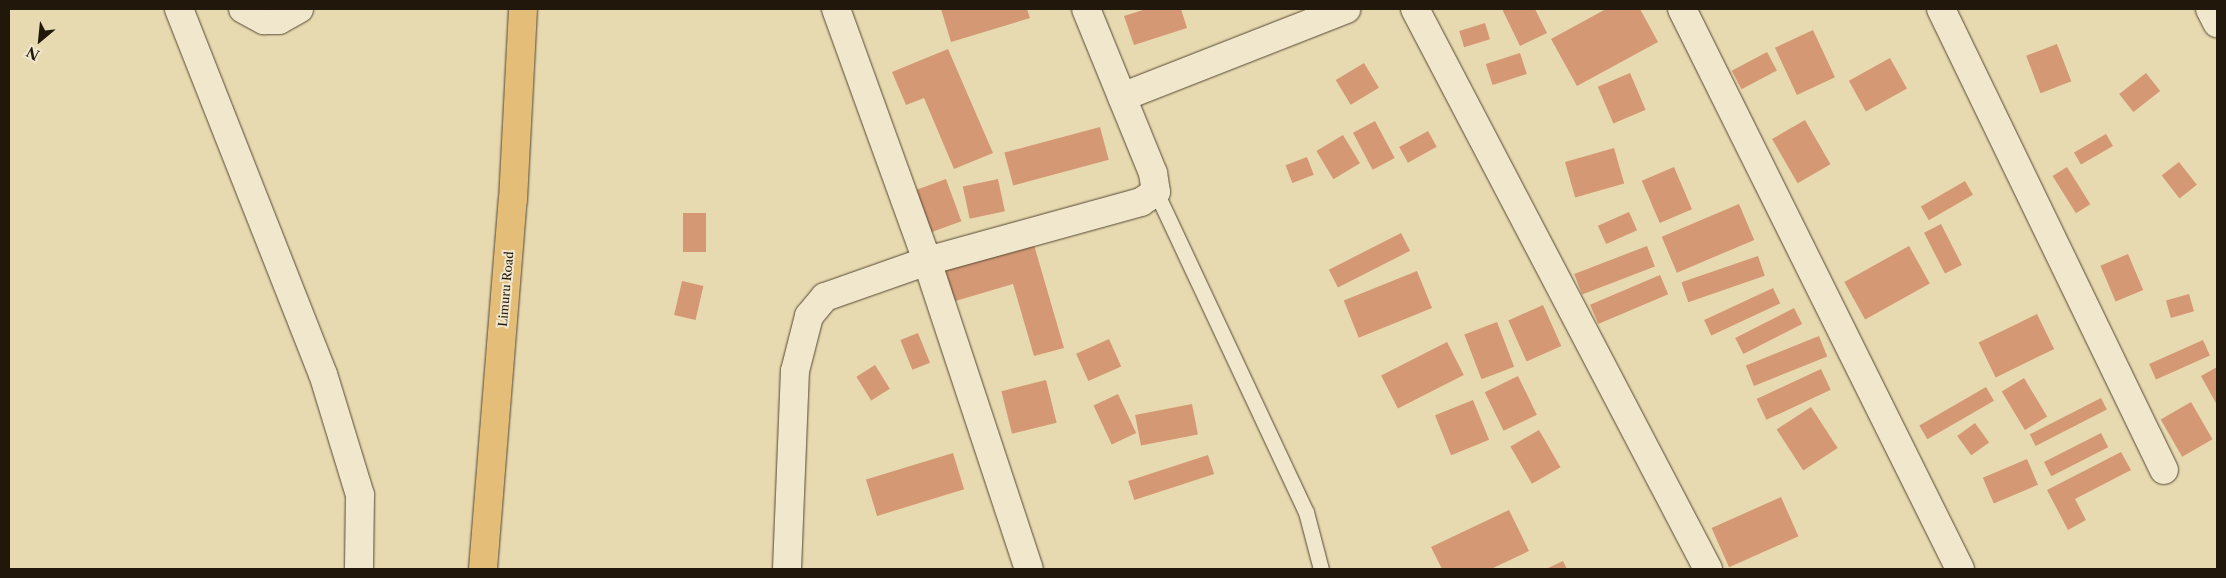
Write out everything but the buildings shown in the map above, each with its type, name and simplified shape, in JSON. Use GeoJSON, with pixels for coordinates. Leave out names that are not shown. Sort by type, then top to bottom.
{"type":"FeatureCollection","features":[{"type":"Feature","properties":{"kind":"highway","name":"Limuru Road"},"geometry":{"type":"LineString","coordinates":[[483,569],[513,200],[523,9]]}},
{"type":"Feature","properties":{"kind":"street"},"geometry":{"type":"LineString","coordinates":[[179,9],[323,374],[360,495],[359,569]]}},
{"type":"Feature","properties":{"kind":"street"},"geometry":{"type":"LineString","coordinates":[[243,9],[264,20],[279,20],[299,9]]}},
{"type":"Feature","properties":{"kind":"street"},"geometry":{"type":"LineString","coordinates":[[836,9],[927,262],[1029,569]]}},
{"type":"Feature","properties":{"kind":"street"},"geometry":{"type":"LineString","coordinates":[[787,569],[795,371],[809,316],[825,297],[927,262],[1142,202],[1156,192],[1153,173],[1086,9]]}},
{"type":"Feature","properties":{"kind":"street"},"geometry":{"type":"LineString","coordinates":[[1122,97],[1346,9]]}},
{"type":"Feature","properties":{"kind":"street"},"geometry":{"type":"LineString","coordinates":[[1415,9],[1708,569]]}},
{"type":"Feature","properties":{"kind":"street"},"geometry":{"type":"LineString","coordinates":[[1682,9],[1960,569]]}},
{"type":"Feature","properties":{"kind":"street"},"geometry":{"type":"LineString","coordinates":[[1941,9],[2164,470]]}},
{"type":"Feature","properties":{"kind":"street"},"geometry":{"type":"LineString","coordinates":[[2210,9],[2217,23]]}},
{"type":"Feature","properties":{"kind":"lane"},"geometry":{"type":"LineString","coordinates":[[1156,192],[1306,512],[1321,569]]}}]}
